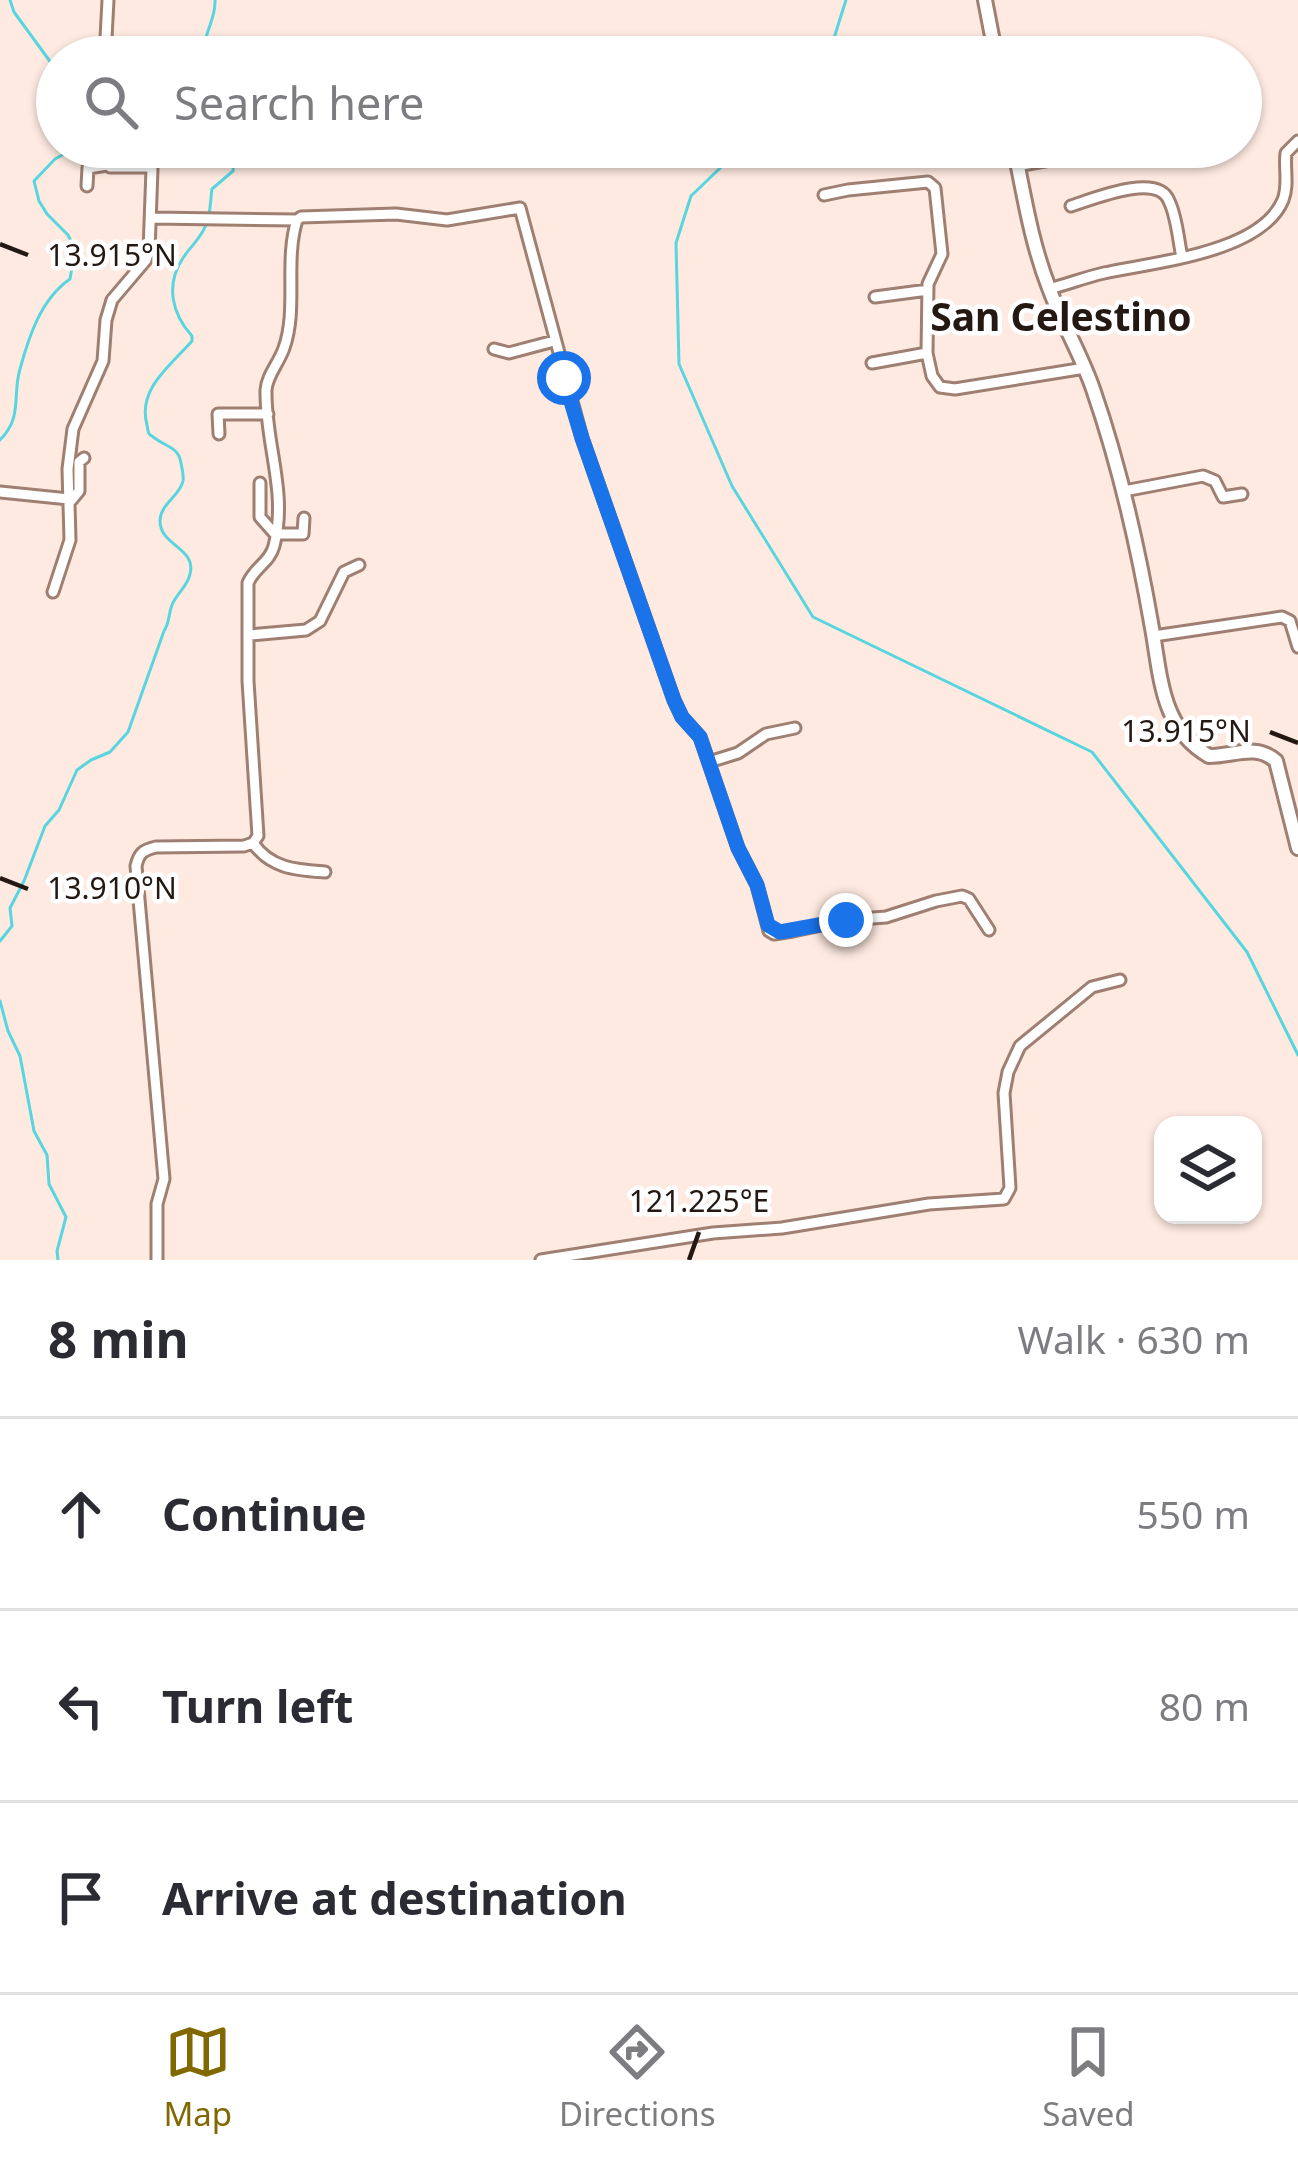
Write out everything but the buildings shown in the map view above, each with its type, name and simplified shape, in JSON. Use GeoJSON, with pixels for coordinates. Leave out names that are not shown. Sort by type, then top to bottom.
{"type":"FeatureCollection","features":[{"type":"Feature","properties":{"kind":"main road"},"geometry":{"type":"LineString","coordinates":[[985,0],[991,36]]}},
{"type":"Feature","properties":{"kind":"main road"},"geometry":{"type":"LineString","coordinates":[[1017,168],[1029,230],[1049,289],[1085,368],[1124,491],[1171,719],[1209,756],[1253,750],[1276,761],[1298,848]]}},
{"type":"Feature","properties":{"kind":"street"},"geometry":{"type":"LineString","coordinates":[[106,36],[108,0]]}},
{"type":"Feature","properties":{"kind":"street"},"geometry":{"type":"LineString","coordinates":[[1049,289],[1237,242],[1275,213],[1286,194],[1286,153],[1298,141]]}},
{"type":"Feature","properties":{"kind":"street"},"geometry":{"type":"LineString","coordinates":[[87,186],[88,168]]}},
{"type":"Feature","properties":{"kind":"street"},"geometry":{"type":"LineString","coordinates":[[53,592],[70,540],[68,469],[73,429],[103,361],[107,310],[146,260],[152,168]]}},
{"type":"Feature","properties":{"kind":"street"},"geometry":{"type":"LineString","coordinates":[[824,195],[932,184],[942,254],[928,290],[927,353],[935,384],[946,389],[1085,368]]}},
{"type":"Feature","properties":{"kind":"street"},"geometry":{"type":"LineString","coordinates":[[1071,206],[1126,190],[1158,189],[1169,198],[1182,257]]}},
{"type":"Feature","properties":{"kind":"street"},"geometry":{"type":"LineString","coordinates":[[152,218],[297,220],[396,214],[447,220],[520,208],[582,438],[674,700],[698,734],[770,931],[886,917],[962,896],[969,899],[988,930]]}},
{"type":"Feature","properties":{"kind":"street"},"geometry":{"type":"LineString","coordinates":[[157,1260],[157,1204],[164,1179],[136,866],[144,850],[244,846],[258,836],[248,681],[248,584],[273,550],[279,478],[272,460],[267,382],[286,342],[297,220]]}},
{"type":"Feature","properties":{"kind":"street"},"geometry":{"type":"LineString","coordinates":[[875,297],[928,290]]}},
{"type":"Feature","properties":{"kind":"street"},"geometry":{"type":"LineString","coordinates":[[494,349],[509,353],[554,341]]}},
{"type":"Feature","properties":{"kind":"street"},"geometry":{"type":"LineString","coordinates":[[872,362],[927,353]]}},
{"type":"Feature","properties":{"kind":"street"},"geometry":{"type":"LineString","coordinates":[[219,434],[218,414],[268,414]]}},
{"type":"Feature","properties":{"kind":"street"},"geometry":{"type":"LineString","coordinates":[[69,501],[79,491],[79,462],[84,458]]}},
{"type":"Feature","properties":{"kind":"street"},"geometry":{"type":"LineString","coordinates":[[1124,491],[1203,476],[1215,481],[1223,496],[1242,494]]}},
{"type":"Feature","properties":{"kind":"street"},"geometry":{"type":"LineString","coordinates":[[260,483],[260,517],[275,535]]}},
{"type":"Feature","properties":{"kind":"street"},"geometry":{"type":"LineString","coordinates":[[0,493],[69,501]]}},
{"type":"Feature","properties":{"kind":"street"},"geometry":{"type":"LineString","coordinates":[[275,535],[303,534],[304,518]]}},
{"type":"Feature","properties":{"kind":"street"},"geometry":{"type":"LineString","coordinates":[[250,635],[314,626],[344,572],[359,565]]}},
{"type":"Feature","properties":{"kind":"street"},"geometry":{"type":"LineString","coordinates":[[1154,636],[1282,617],[1290,621],[1298,647]]}},
{"type":"Feature","properties":{"kind":"street"},"geometry":{"type":"LineString","coordinates":[[709,762],[734,755],[766,734],[795,728]]}},
{"type":"Feature","properties":{"kind":"street"},"geometry":{"type":"LineString","coordinates":[[253,843],[273,863],[326,872]]}},
{"type":"Feature","properties":{"kind":"street"},"geometry":{"type":"LineString","coordinates":[[542,1260],[929,1204],[1004,1199],[1010,1188],[1004,1093],[1020,1046],[1092,987],[1120,980]]}},
{"type":"Feature","properties":{"kind":"waterway"},"geometry":{"type":"LineString","coordinates":[[10,0],[36,42]]}},
{"type":"Feature","properties":{"kind":"waterway"},"geometry":{"type":"LineString","coordinates":[[207,36],[215,0]]}},
{"type":"Feature","properties":{"kind":"waterway"},"geometry":{"type":"LineString","coordinates":[[835,36],[846,0]]}},
{"type":"Feature","properties":{"kind":"waterway"},"geometry":{"type":"LineString","coordinates":[[0,440],[14,415],[18,379],[32,331],[51,297],[70,279],[75,249],[39,201],[34,181],[46,168]]}},
{"type":"Feature","properties":{"kind":"waterway"},"geometry":{"type":"LineString","coordinates":[[0,941],[12,926],[10,908],[45,826],[59,810],[77,770],[110,752],[128,732],[172,605],[189,578],[188,558],[166,536],[160,521],[183,481],[180,458],[149,434],[145,412],[158,378],[192,341],[176,309],[174,278],[207,222],[212,189],[233,168]]}},
{"type":"Feature","properties":{"kind":"waterway"},"geometry":{"type":"LineString","coordinates":[[720,168],[691,196],[676,243],[679,364],[732,486],[813,617],[1092,752],[1247,952],[1298,1055]]}},
{"type":"Feature","properties":{"kind":"waterway"},"geometry":{"type":"LineString","coordinates":[[0,1001],[20,1056],[34,1131],[47,1155],[49,1184],[66,1217],[58,1260]]}},
{"type":"Feature","properties":{"kind":"district","name":"San Celestino"},"geometry":{"type":"Point","coordinates":[1061,317]}},
{"type":"Feature","properties":{"kind":"route"},"geometry":{"type":"LineString","coordinates":[[564,378],[674,700],[700,737],[768,925],[780,932],[846,920]]}}]}
